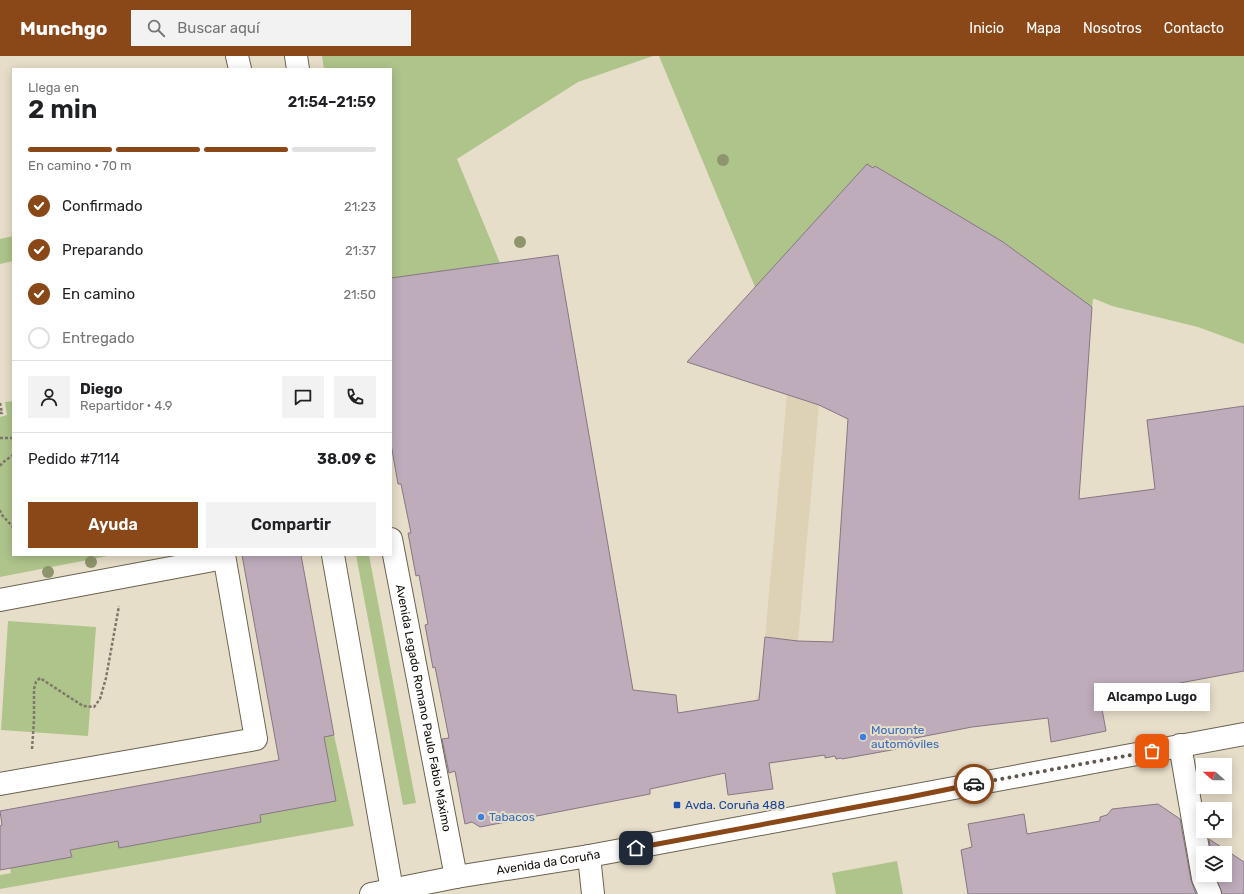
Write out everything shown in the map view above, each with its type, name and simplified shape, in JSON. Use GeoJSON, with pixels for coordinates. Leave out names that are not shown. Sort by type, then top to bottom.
{"type":"FeatureCollection","features":[{"type":"Feature","properties":{"kind":"street"},"geometry":{"type":"LineString","coordinates":[[237,56],[240,68]]}},
{"type":"Feature","properties":{"kind":"street"},"geometry":{"type":"LineString","coordinates":[[296,56],[298,68]]}},
{"type":"Feature","properties":{"kind":"street","name":"Avenida Legado Romano Paulo Fabio Máximo"},"geometry":{"type":"LineString","coordinates":[[392,545],[456,877]]}},
{"type":"Feature","properties":{"kind":"street"},"geometry":{"type":"LineString","coordinates":[[0,600],[224,556],[256,739],[0,784]]}},
{"type":"Feature","properties":{"kind":"street"},"geometry":{"type":"LineString","coordinates":[[332,556],[382,892]]}},
{"type":"Feature","properties":{"kind":"street","name":"Avenida da Coruña"},"geometry":{"type":"LineString","coordinates":[[382,892],[456,877],[589,856],[1244,734]]}},
{"type":"Feature","properties":{"kind":"street"},"geometry":{"type":"LineString","coordinates":[[1180,745],[1203,878],[1210,894]]}},
{"type":"Feature","properties":{"kind":"street"},"geometry":{"type":"LineString","coordinates":[[589,856],[593,894]]}},
{"type":"Feature","properties":{"kind":"path"},"geometry":{"type":"LineString","coordinates":[[0,403],[2,413],[0,413]]}},
{"type":"Feature","properties":{"kind":"path"},"geometry":{"type":"LineString","coordinates":[[0,438],[12,438]]}},
{"type":"Feature","properties":{"kind":"path"},"geometry":{"type":"LineString","coordinates":[[0,466],[12,456]]}},
{"type":"Feature","properties":{"kind":"path"},"geometry":{"type":"LineString","coordinates":[[0,510],[1,514],[12,525]]}},
{"type":"Feature","properties":{"kind":"path"},"geometry":{"type":"LineString","coordinates":[[30,779],[34,720],[34,689],[36,682],[40,678],[83,706],[94,707],[100,699],[106,678],[124,576]]}},
{"type":"Feature","properties":{"kind":"shaded area"},"geometry":{"type":"Polygon","coordinates":[[[787,395],[819,405],[798,641],[790,695],[792,760],[770,764],[756,697],[760,692],[787,395]]]}},
{"type":"Feature","properties":{"kind":"green space"},"geometry":{"type":"Polygon","coordinates":[[[322,56],[653,56],[578,82],[457,159],[500,263],[392,278],[392,68],[324,68],[322,56]]]}},
{"type":"Feature","properties":{"kind":"green space"},"geometry":{"type":"Polygon","coordinates":[[[659,56],[1244,56],[1244,344],[1198,327],[1112,306],[1095,299],[1093,299],[1092,307],[1003,242],[875,166],[755,287],[659,56]]]}},
{"type":"Feature","properties":{"kind":"green space"},"geometry":{"type":"Polygon","coordinates":[[[12,236],[12,261],[0,264],[0,239],[12,236]]]}},
{"type":"Feature","properties":{"kind":"green space"},"geometry":{"type":"Polygon","coordinates":[[[12,401],[12,556],[108,556],[0,577],[0,417],[7,415],[5,402],[12,401]]]}},
{"type":"Feature","properties":{"kind":"green space"},"geometry":{"type":"Polygon","coordinates":[[[356,556],[369,556],[416,803],[403,805],[356,556]]]}},
{"type":"Feature","properties":{"kind":"green space"},"geometry":{"type":"Polygon","coordinates":[[[8,621],[96,627],[88,736],[1,730],[8,621]]]}},
{"type":"Feature","properties":{"kind":"green space"},"geometry":{"type":"Polygon","coordinates":[[[334,735],[354,826],[0,889],[0,875],[11,873],[10,868],[72,857],[70,850],[118,841],[120,848],[261,822],[260,815],[336,801],[324,737],[334,735]]]}},
{"type":"Feature","properties":{"kind":"green space"},"geometry":{"type":"Polygon","coordinates":[[[897,861],[903,894],[836,894],[832,873],[897,861]]]}},
{"type":"Feature","properties":{"kind":"building"},"geometry":{"type":"Polygon","coordinates":[[[867,164],[873,168],[875,166],[1003,242],[1092,307],[1079,499],[1155,489],[1147,420],[1244,406],[1244,671],[1100,698],[1106,731],[1051,742],[1048,718],[972,727],[910,739],[911,742],[904,743],[904,746],[897,747],[897,749],[842,759],[836,759],[835,756],[825,758],[825,755],[769,763],[773,789],[728,795],[725,773],[650,789],[650,794],[480,827],[472,822],[465,824],[455,771],[449,773],[442,739],[449,738],[425,625],[428,624],[419,575],[416,576],[408,533],[411,533],[401,484],[398,484],[392,450],[392,278],[558,255],[633,690],[676,695],[678,713],[759,700],[765,637],[798,641],[833,642],[848,419],[819,405],[687,362],[867,164]]]}},
{"type":"Feature","properties":{"kind":"building"},"geometry":{"type":"Polygon","coordinates":[[[242,556],[301,556],[334,735],[324,737],[336,801],[260,815],[261,822],[119,848],[118,841],[70,850],[72,857],[0,870],[0,826],[2,825],[0,811],[279,760],[242,556]]]}},
{"type":"Feature","properties":{"kind":"building"},"geometry":{"type":"Polygon","coordinates":[[[1158,804],[1180,819],[1191,880],[1196,894],[968,894],[961,850],[972,847],[968,824],[1024,814],[1027,834],[1100,821],[1100,817],[1107,815],[1112,809],[1158,804]]]}},
{"type":"Feature","properties":{"kind":"building"},"geometry":{"type":"Polygon","coordinates":[[[1209,839],[1220,846],[1210,846],[1209,839]]]}},
{"type":"Feature","properties":{"kind":"building"},"geometry":{"type":"Polygon","coordinates":[[[1232,854],[1244,862],[1244,894],[1222,894],[1218,882],[1232,882],[1232,854]]]}},
{"type":"Feature","properties":{"kind":"way so far"},"geometry":{"type":"LineString","coordinates":[[974,784],[1152,751]]}},
{"type":"Feature","properties":{"kind":"place","name":"Mouronte automóviles"},"geometry":{"type":"Point","coordinates":[863,737]}},
{"type":"Feature","properties":{"kind":"place","name":"Alcampo Lugo"},"geometry":{"type":"Point","coordinates":[1152,751]}},
{"type":"Feature","properties":{"kind":"place","name":"Avda. Coruña 488"},"geometry":{"type":"Point","coordinates":[677,805]}},
{"type":"Feature","properties":{"kind":"place","name":"Tabacos"},"geometry":{"type":"Point","coordinates":[481,817]}},
{"type":"Feature","properties":{"kind":"route"},"geometry":{"type":"LineString","coordinates":[[636,848],[974,784]]}}]}
